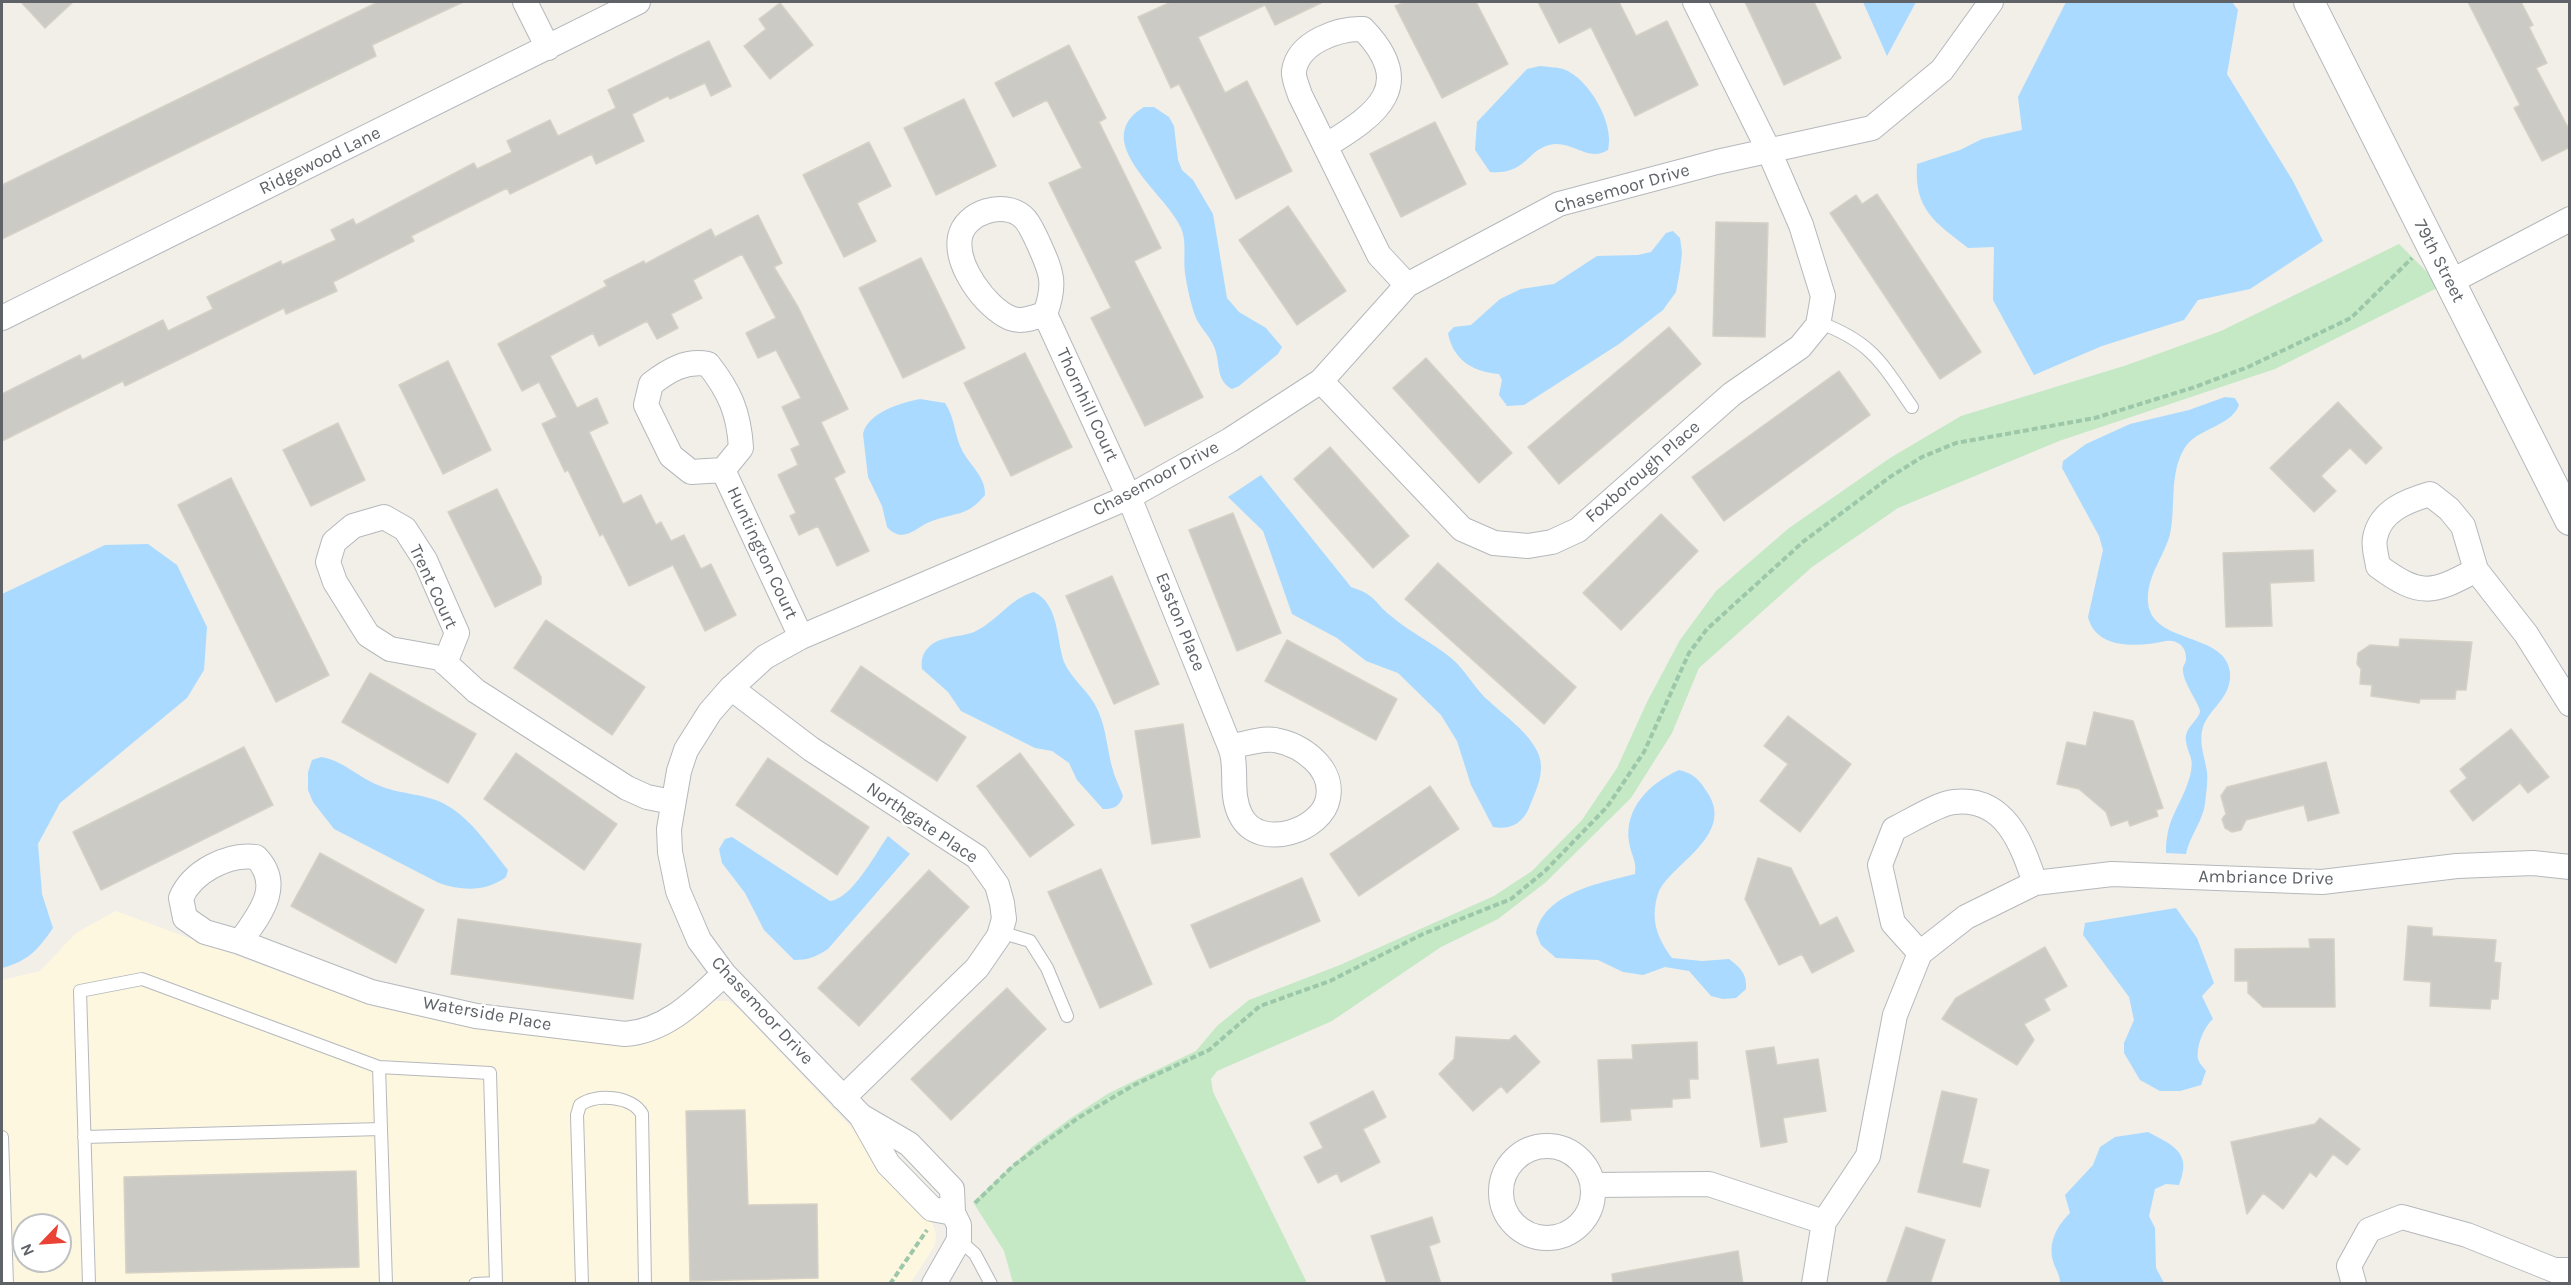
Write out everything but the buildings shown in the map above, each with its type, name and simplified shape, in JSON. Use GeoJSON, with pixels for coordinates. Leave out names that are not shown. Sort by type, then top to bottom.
{"type":"FeatureCollection","features":[{"type":"Feature","properties":{"kind":"street"},"geometry":{"type":"LineString","coordinates":[[525,2],[548,48]]}},
{"type":"Feature","properties":{"kind":"street","name":"Ridgewood Lane"},"geometry":{"type":"LineString","coordinates":[[2,318],[638,2]]}},
{"type":"Feature","properties":{"kind":"street","name":"Foxborough Place"},"geometry":{"type":"LineString","coordinates":[[1321,381],[1461,529],[1494,543],[1528,546],[1552,542],[1578,530],[1732,394],[1800,347],[1818,322],[1823,296],[1801,225],[1769,151],[1695,2]]}},
{"type":"Feature","properties":{"kind":"street","name":"Chasemoor Drive"},"geometry":{"type":"LineString","coordinates":[[959,1240],[959,1226],[953,1213],[952,1189],[909,1144],[861,1116],[724,974],[699,940],[678,891],[670,852],[672,802],[686,750],[710,712],[731,688],[765,657],[801,637],[1129,497],[1230,440],[1321,381],[1407,285],[1559,204],[1717,162],[1872,128],[1942,70],[1991,2]]}},
{"type":"Feature","properties":{"kind":"street","name":"79th Street"},"geometry":{"type":"LineString","coordinates":[[2309,2],[2570,520]]}},
{"type":"Feature","properties":{"kind":"street"},"geometry":{"type":"LineString","coordinates":[[1328,145],[1365,122],[1385,100],[1388,70],[1378,45],[1363,29],[1345,28],[1316,42],[1299,58],[1294,73],[1300,95],[1328,145],[1379,255],[1407,285]]}},
{"type":"Feature","properties":{"kind":"street"},"geometry":{"type":"LineString","coordinates":[[1004,209],[1023,217],[1036,238],[1054,290],[1045,314],[1022,321],[1010,318],[990,303],[972,280],[959,250],[960,234],[971,218],[1004,209]]}},
{"type":"Feature","properties":{"kind":"street"},"geometry":{"type":"LineString","coordinates":[[2450,282],[2570,219]]}},
{"type":"Feature","properties":{"kind":"street","name":"Thornhill Court"},"geometry":{"type":"LineString","coordinates":[[1045,314],[1129,497]]}},
{"type":"Feature","properties":{"kind":"street","name":"Huntington Court"},"geometry":{"type":"LineString","coordinates":[[693,361],[708,364],[728,389],[740,425],[741,448],[723,470],[691,472],[671,456],[646,405],[651,384],[667,372],[693,361]]}},
{"type":"Feature","properties":{"kind":"street","name":"Huntington Court"},"geometry":{"type":"LineString","coordinates":[[723,470],[801,637]]}},
{"type":"Feature","properties":{"kind":"street"},"geometry":{"type":"LineString","coordinates":[[2476,570],[2453,582],[2428,590],[2401,583],[2378,566],[2374,539],[2386,515],[2406,501],[2430,494],[2449,509],[2463,526],[2476,570],[2526,634],[2570,704]]}},
{"type":"Feature","properties":{"kind":"street","name":"Easton Place"},"geometry":{"type":"LineString","coordinates":[[1129,497],[1230,747],[1233,756],[1233,793],[1242,818],[1258,834],[1280,837],[1320,814],[1329,799],[1326,773],[1310,755],[1275,740],[1230,747]]}},
{"type":"Feature","properties":{"kind":"street","name":"Trent Court"},"geometry":{"type":"LineString","coordinates":[[445,663],[457,633],[424,560],[405,530],[384,517],[353,526],[334,542],[328,562],[335,582],[368,635],[390,649],[440,658],[445,663],[476,691],[627,788],[647,797],[672,802]]}},
{"type":"Feature","properties":{"kind":"street","name":"Northgate Place"},"geometry":{"type":"LineString","coordinates":[[731,688],[811,749],[977,857],[988,871],[1002,903],[1004,919],[1000,932],[978,968],[843,1098]]}},
{"type":"Feature","properties":{"kind":"street"},"geometry":{"type":"LineString","coordinates":[[1920,953],[1893,922],[1880,865],[1894,829],[1952,801],[1972,803],[1990,810],[2010,824],[2022,844],[2035,883]]}},
{"type":"Feature","properties":{"kind":"street","name":"Ambriance Drive"},"geometry":{"type":"LineString","coordinates":[[1814,1284],[1824,1222],[1868,1156],[1895,1015],[1920,953],[1966,917],[2035,883],[2112,874],[2322,882],[2457,866],[2534,863],[2570,867]]}},
{"type":"Feature","properties":{"kind":"street","name":"Waterside Place"},"geometry":{"type":"LineString","coordinates":[[240,942],[371,992],[476,1016],[625,1034],[649,1030],[662,1024],[697,999],[724,974]]}},
{"type":"Feature","properties":{"kind":"street"},"geometry":{"type":"LineString","coordinates":[[1593,1185],[1709,1184],[1824,1222]]}},
{"type":"Feature","properties":{"kind":"street"},"geometry":{"type":"LineString","coordinates":[[2354,1284],[2349,1266],[2369,1230],[2402,1217],[2467,1235],[2556,1275]]}},
{"type":"Feature","properties":{"kind":"street"},"geometry":{"type":"LineString","coordinates":[[934,1284],[959,1240]]}},
{"type":"Feature","properties":{"kind":"lane"},"geometry":{"type":"LineString","coordinates":[[1818,322],[1843,331],[1877,355],[1912,407]]}},
{"type":"Feature","properties":{"kind":"lane"},"geometry":{"type":"LineString","coordinates":[[1000,932],[1030,941],[1047,968],[1066,1016]]}},
{"type":"Feature","properties":{"kind":"lane"},"geometry":{"type":"LineString","coordinates":[[89,1284],[80,991],[142,980],[380,1067],[490,1073],[496,1283],[475,1284]]}},
{"type":"Feature","properties":{"kind":"lane"},"geometry":{"type":"LineString","coordinates":[[380,1067],[386,1284]]}},
{"type":"Feature","properties":{"kind":"lane"},"geometry":{"type":"LineString","coordinates":[[582,1284],[577,1115],[580,1105],[593,1099],[628,1100],[637,1104],[642,1114],[645,1284]]}},
{"type":"Feature","properties":{"kind":"lane"},"geometry":{"type":"LineString","coordinates":[[2,1128],[8,1284]]}},
{"type":"Feature","properties":{"kind":"lane"},"geometry":{"type":"LineString","coordinates":[[84,1137],[381,1129]]}},
{"type":"Feature","properties":{"kind":"lane"},"geometry":{"type":"LineString","coordinates":[[959,1240],[975,1254],[992,1284]]}},
{"type":"Feature","properties":{"kind":"path"},"geometry":{"type":"LineString","coordinates":[[890,1284],[929,1226],[980,1200],[987,1189],[1013,1166],[1078,1118],[1134,1085],[1209,1050],[1260,1006],[1330,981],[1423,934],[1511,899],[1545,871],[1606,807],[1644,752],[1689,653],[1707,629],[1804,541],[1890,477],[1922,457],[1956,443],[2095,418],[2195,387],[2248,367],[2351,318],[2406,261],[2433,248]]}},
{"type":"Feature","properties":{"kind":"shaded area"},"geometry":{"type":"Polygon","coordinates":[[[116,911],[372,1006],[462,1026],[574,1041],[638,1046],[664,1037],[715,1001],[728,1001],[740,1010],[852,1128],[879,1166],[931,1220],[936,1233],[935,1245],[910,1284],[2,1283],[2,980],[40,971],[76,933],[116,911]]]}},
{"type":"Feature","properties":{"kind":"green space"},"geometry":{"type":"Polygon","coordinates":[[[2399,244],[2441,286],[2275,369],[2059,441],[1898,508],[1812,567],[1699,668],[1672,733],[1631,798],[1546,882],[1498,919],[1441,947],[1332,1021],[1217,1071],[1211,1079],[1213,1092],[1307,1283],[1013,1283],[1004,1251],[973,1202],[1032,1147],[1071,1118],[1109,1093],[1196,1051],[1217,1026],[1249,1000],[1340,965],[1494,896],[1532,871],[1582,820],[1617,768],[1647,702],[1680,640],[1716,591],[1789,528],[1890,458],[1961,416],[2127,365],[2221,331],[2399,244]]]}},
{"type":"Feature","properties":{"kind":"water"},"geometry":{"type":"Polygon","coordinates":[[[1863,2],[1916,2],[1887,56],[1863,2]]]}},
{"type":"Feature","properties":{"kind":"water"},"geometry":{"type":"Polygon","coordinates":[[[2066,2],[2232,2],[2238,10],[2227,74],[2293,181],[2323,241],[2250,289],[2198,300],[2184,320],[2102,346],[2034,375],[1993,300],[1994,247],[1968,248],[1929,214],[1919,193],[1917,164],[1960,150],[1982,139],[2022,130],[2018,97],[2066,2]]]}},
{"type":"Feature","properties":{"kind":"water"},"geometry":{"type":"Polygon","coordinates":[[[1540,66],[1563,69],[1573,74],[1591,92],[1604,115],[1608,128],[1608,150],[1595,154],[1555,144],[1538,150],[1513,169],[1490,172],[1475,150],[1477,122],[1527,69],[1540,66]]]}},
{"type":"Feature","properties":{"kind":"water"},"geometry":{"type":"Polygon","coordinates":[[[1144,107],[1154,107],[1169,117],[1174,126],[1178,160],[1182,170],[1193,180],[1213,214],[1227,298],[1239,312],[1266,328],[1282,347],[1278,354],[1239,386],[1232,389],[1221,377],[1217,354],[1194,313],[1185,273],[1181,228],[1173,214],[1136,168],[1127,151],[1124,135],[1129,121],[1144,107]]]}},
{"type":"Feature","properties":{"kind":"water"},"geometry":{"type":"Polygon","coordinates":[[[1673,231],[1680,238],[1682,253],[1680,270],[1676,292],[1663,310],[1619,344],[1524,405],[1507,406],[1499,395],[1502,380],[1499,374],[1473,367],[1454,351],[1448,333],[1454,327],[1471,325],[1500,299],[1521,289],[1554,284],[1597,256],[1638,255],[1651,252],[1666,233],[1673,231]]]}},
{"type":"Feature","properties":{"kind":"water"},"geometry":{"type":"Polygon","coordinates":[[[2225,397],[2235,398],[2239,405],[2235,412],[2189,442],[2179,459],[2170,534],[2149,586],[2150,611],[2158,622],[2170,631],[2214,649],[2225,658],[2230,672],[2228,689],[2203,727],[2202,744],[2207,780],[2202,817],[2186,854],[2166,853],[2168,830],[2190,776],[2191,761],[2186,736],[2200,712],[2184,677],[2185,650],[2173,641],[2120,644],[2100,636],[2092,628],[2088,617],[2103,550],[2099,536],[2062,468],[2063,461],[2086,444],[2130,424],[2189,410],[2225,397]]]}},
{"type":"Feature","properties":{"kind":"water"},"geometry":{"type":"Polygon","coordinates":[[[920,399],[945,403],[951,414],[961,448],[983,482],[985,495],[967,511],[932,521],[911,533],[899,535],[887,527],[882,506],[868,477],[863,434],[866,426],[878,414],[895,406],[920,399]]]}},
{"type":"Feature","properties":{"kind":"water"},"geometry":{"type":"Polygon","coordinates":[[[1261,475],[1351,587],[1371,596],[1398,622],[1451,658],[1480,692],[1528,737],[1540,758],[1541,773],[1526,814],[1515,825],[1505,828],[1493,827],[1471,785],[1457,741],[1441,715],[1398,673],[1366,661],[1337,638],[1292,614],[1263,531],[1228,497],[1261,475]]]}},
{"type":"Feature","properties":{"kind":"water"},"geometry":{"type":"Polygon","coordinates":[[[148,544],[177,565],[207,627],[204,670],[187,698],[60,803],[38,844],[42,894],[53,928],[32,954],[2,968],[2,594],[105,545],[148,544]]]}},
{"type":"Feature","properties":{"kind":"water"},"geometry":{"type":"Polygon","coordinates":[[[1034,592],[1042,597],[1052,613],[1064,662],[1098,711],[1114,773],[1123,796],[1120,803],[1113,808],[1103,809],[1077,780],[1069,763],[1052,751],[1035,748],[961,711],[948,692],[922,669],[923,655],[933,644],[976,631],[1018,599],[1034,592]]]}},
{"type":"Feature","properties":{"kind":"water"},"geometry":{"type":"Polygon","coordinates":[[[321,757],[343,765],[386,788],[432,799],[448,806],[465,819],[488,844],[508,870],[506,877],[482,888],[465,889],[448,886],[334,829],[313,802],[308,790],[308,772],[312,760],[321,757]]]}},
{"type":"Feature","properties":{"kind":"water"},"geometry":{"type":"Polygon","coordinates":[[[1679,770],[1692,775],[1704,787],[1714,808],[1713,822],[1698,849],[1664,883],[1658,894],[1655,912],[1656,928],[1672,958],[1702,961],[1729,959],[1737,965],[1744,975],[1746,989],[1736,998],[1723,999],[1711,996],[1689,971],[1665,967],[1643,975],[1623,972],[1598,960],[1556,958],[1541,945],[1536,933],[1541,919],[1562,899],[1591,886],[1635,874],[1629,830],[1635,808],[1641,798],[1658,782],[1679,770]]]}},
{"type":"Feature","properties":{"kind":"water"},"geometry":{"type":"Polygon","coordinates":[[[888,836],[910,854],[828,949],[820,954],[799,960],[794,960],[764,930],[745,893],[722,863],[719,849],[725,839],[732,837],[830,901],[847,893],[888,836]]]}},
{"type":"Feature","properties":{"kind":"water"},"geometry":{"type":"Polygon","coordinates":[[[2176,908],[2197,938],[2214,983],[2202,996],[2213,1019],[2204,1032],[2198,1048],[2198,1059],[2206,1071],[2201,1085],[2180,1091],[2160,1091],[2140,1080],[2124,1053],[2124,1043],[2134,1020],[2129,997],[2083,935],[2085,923],[2176,908]]]}},
{"type":"Feature","properties":{"kind":"water"},"geometry":{"type":"Polygon","coordinates":[[[2148,1132],[2173,1146],[2182,1157],[2183,1165],[2179,1185],[2166,1184],[2155,1189],[2149,1216],[2155,1228],[2156,1268],[2164,1283],[2060,1283],[2053,1261],[2052,1247],[2061,1223],[2070,1213],[2065,1195],[2093,1165],[2100,1147],[2115,1137],[2148,1132]]]}}]}
